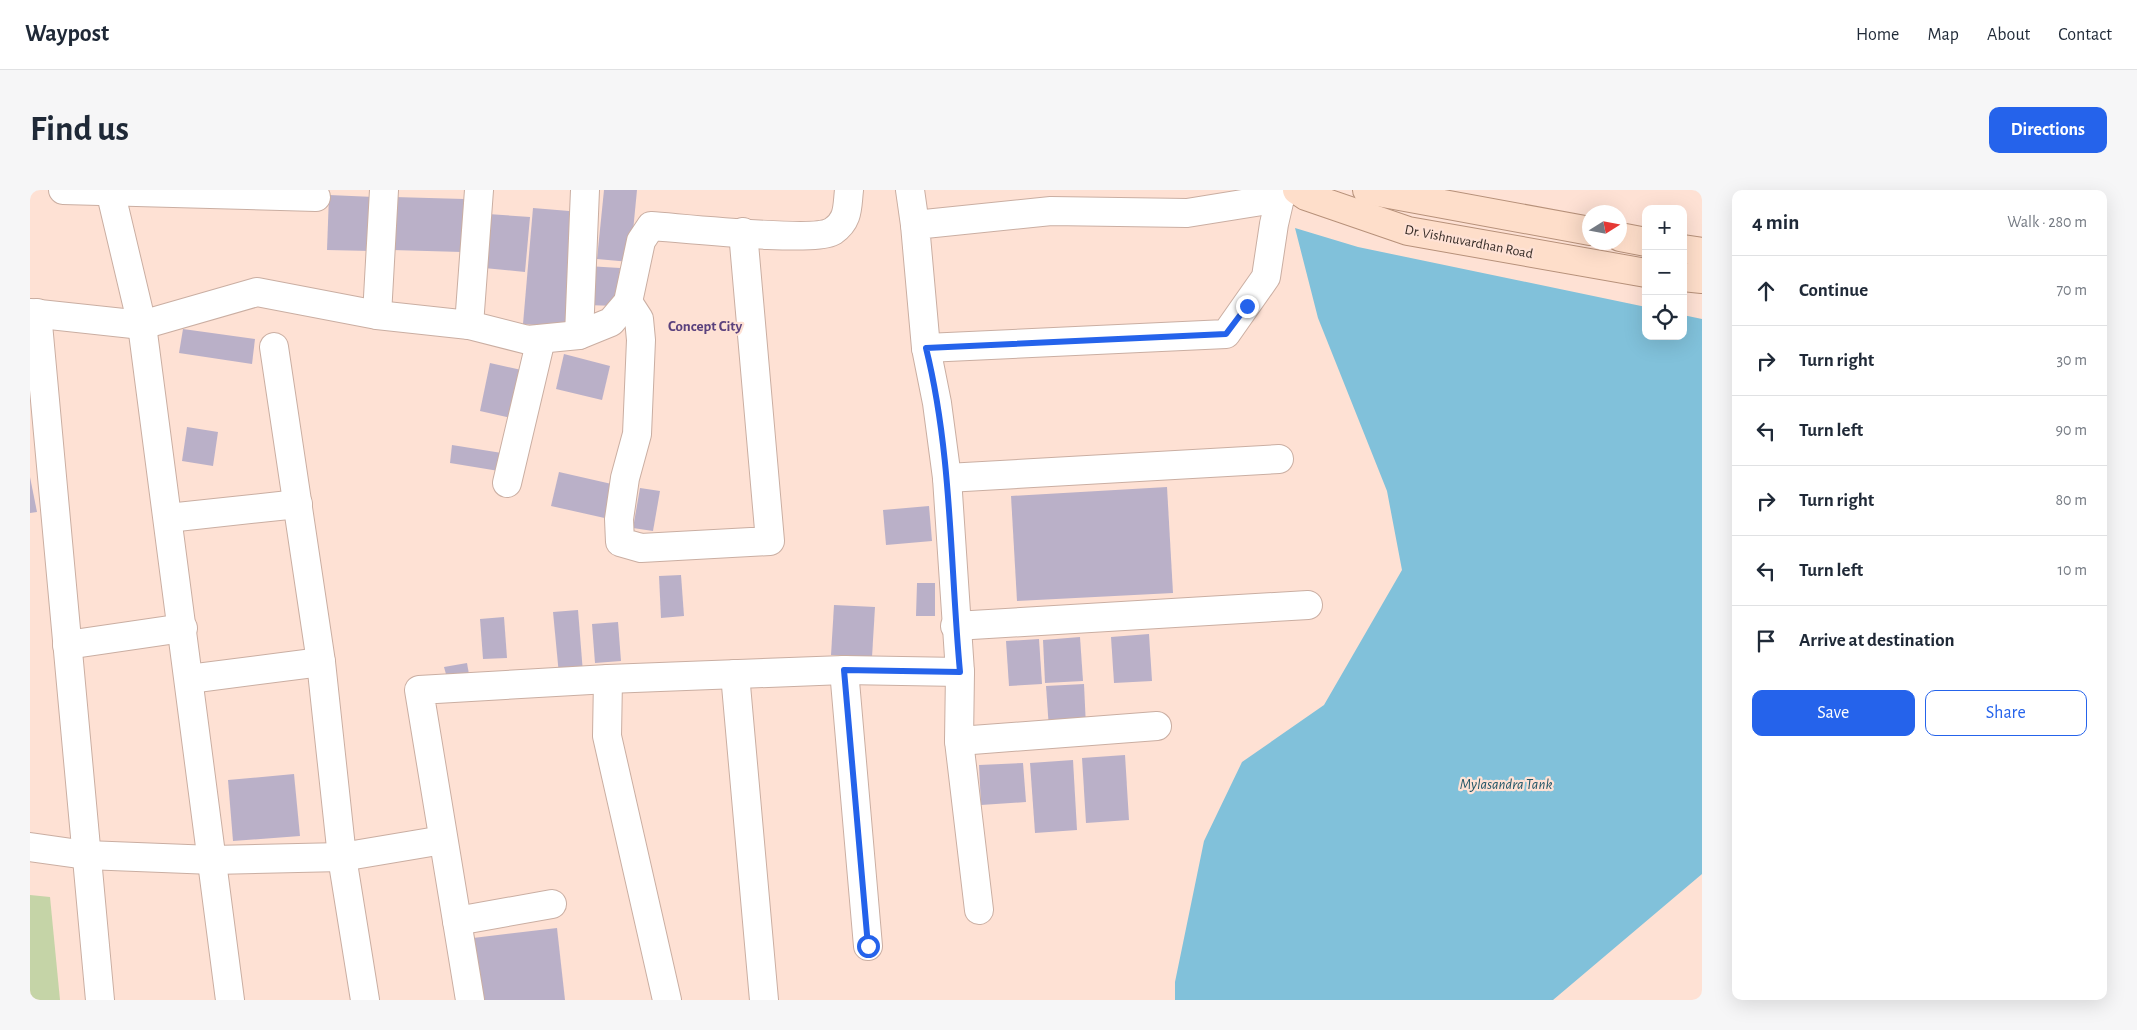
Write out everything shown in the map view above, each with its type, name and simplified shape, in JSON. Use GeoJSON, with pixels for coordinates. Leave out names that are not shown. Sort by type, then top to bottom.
{"type":"FeatureCollection","features":[{"type":"Feature","properties":{"kind":"main road"},"geometry":{"type":"LineString","coordinates":[[1367,190],[1582,230]]}},
{"type":"Feature","properties":{"kind":"main road","name":"Dr. Vishnuvardhan Road"},"geometry":{"type":"LineString","coordinates":[[1288,193],[1306,196],[1408,231],[1642,272]]}},
{"type":"Feature","properties":{"kind":"main road"},"geometry":{"type":"LineString","coordinates":[[1627,238],[1642,241]]}},
{"type":"Feature","properties":{"kind":"main road"},"geometry":{"type":"LineString","coordinates":[[1687,250],[1702,252]]}},
{"type":"Feature","properties":{"kind":"main road"},"geometry":{"type":"LineString","coordinates":[[1687,277],[1702,279]]}},
{"type":"Feature","properties":{"kind":"street"},"geometry":{"type":"LineString","coordinates":[[63,190],[316,198]]}},
{"type":"Feature","properties":{"kind":"street"},"geometry":{"type":"LineString","coordinates":[[378,314],[384,190]]}},
{"type":"Feature","properties":{"kind":"street"},"geometry":{"type":"LineString","coordinates":[[469,325],[479,190]]}},
{"type":"Feature","properties":{"kind":"street"},"geometry":{"type":"LineString","coordinates":[[579,335],[585,190]]}},
{"type":"Feature","properties":{"kind":"street"},"geometry":{"type":"LineString","coordinates":[[100,1000],[34,313],[142,325],[256,292],[378,314],[469,325],[528,340],[579,335],[611,322],[628,302],[641,241],[651,226],[799,236],[832,232],[846,217],[849,190]]}},
{"type":"Feature","properties":{"kind":"street"},"geometry":{"type":"LineString","coordinates":[[910,190],[926,348],[937,402],[947,478],[955,626],[960,672],[959,741],[978,910]]}},
{"type":"Feature","properties":{"kind":"street"},"geometry":{"type":"LineString","coordinates":[[110,191],[142,325],[190,680],[230,1000]]}},
{"type":"Feature","properties":{"kind":"street"},"geometry":{"type":"LineString","coordinates":[[915,225],[1051,211],[1187,214],[1288,193]]}},
{"type":"Feature","properties":{"kind":"street"},"geometry":{"type":"LineString","coordinates":[[926,348],[1226,334],[1266,277],[1274,224],[1288,193]]}},
{"type":"Feature","properties":{"kind":"street"},"geometry":{"type":"LineString","coordinates":[[628,302],[639,319],[641,340],[637,434],[624,486],[619,519],[620,542],[640,548],[770,541],[742,232]]}},
{"type":"Feature","properties":{"kind":"street"},"geometry":{"type":"LineString","coordinates":[[507,483],[541,339]]}},
{"type":"Feature","properties":{"kind":"street"},"geometry":{"type":"LineString","coordinates":[[274,347],[321,662],[342,857],[365,1000]]}},
{"type":"Feature","properties":{"kind":"street"},"geometry":{"type":"LineString","coordinates":[[947,478],[1279,459]]}},
{"type":"Feature","properties":{"kind":"street"},"geometry":{"type":"LineString","coordinates":[[168,518],[298,504]]}},
{"type":"Feature","properties":{"kind":"street"},"geometry":{"type":"LineString","coordinates":[[955,626],[1308,604]]}},
{"type":"Feature","properties":{"kind":"street"},"geometry":{"type":"LineString","coordinates":[[67,645],[182,628]]}},
{"type":"Feature","properties":{"kind":"street"},"geometry":{"type":"LineString","coordinates":[[190,680],[321,662]]}},
{"type":"Feature","properties":{"kind":"street"},"geometry":{"type":"LineString","coordinates":[[470,1000],[419,690],[608,678],[844,670],[960,672]]}},
{"type":"Feature","properties":{"kind":"street"},"geometry":{"type":"LineString","coordinates":[[844,670],[868,946]]}},
{"type":"Feature","properties":{"kind":"street"},"geometry":{"type":"LineString","coordinates":[[735,674],[764,1000]]}},
{"type":"Feature","properties":{"kind":"street"},"geometry":{"type":"LineString","coordinates":[[608,678],[607,736],[667,1000]]}},
{"type":"Feature","properties":{"kind":"street"},"geometry":{"type":"LineString","coordinates":[[959,741],[1158,726]]}},
{"type":"Feature","properties":{"kind":"street"},"geometry":{"type":"LineString","coordinates":[[30,847],[86,855],[213,860],[342,857],[443,840]]}},
{"type":"Feature","properties":{"kind":"street"},"geometry":{"type":"LineString","coordinates":[[457,921],[552,904]]}},
{"type":"Feature","properties":{"kind":"green space"},"geometry":{"type":"Polygon","coordinates":[[[30,895],[50,897],[60,1000],[30,1000],[30,895]]]}},
{"type":"Feature","properties":{"kind":"water","name":"Mylasandra Tank"},"geometry":{"type":"Polygon","coordinates":[[[1295,228],[1358,247],[1642,306],[1642,340],[1687,340],[1687,316],[1702,319],[1702,874],[1553,1000],[1175,1000],[1175,982],[1204,841],[1242,762],[1324,705],[1402,570],[1387,491],[1318,318],[1295,228]]]}},
{"type":"Feature","properties":{"kind":"building"},"geometry":{"type":"Polygon","coordinates":[[[604,190],[637,190],[630,262],[597,259],[604,190]]]}},
{"type":"Feature","properties":{"kind":"building"},"geometry":{"type":"Polygon","coordinates":[[[329,195],[374,197],[372,251],[327,250],[329,195]]]}},
{"type":"Feature","properties":{"kind":"building"},"geometry":{"type":"Polygon","coordinates":[[[394,197],[464,199],[462,252],[392,250],[394,197]]]}},
{"type":"Feature","properties":{"kind":"building"},"geometry":{"type":"Polygon","coordinates":[[[533,208],[581,212],[570,328],[523,324],[533,208]]]}},
{"type":"Feature","properties":{"kind":"building"},"geometry":{"type":"Polygon","coordinates":[[[488,214],[530,217],[525,272],[484,268],[488,214]]]}},
{"type":"Feature","properties":{"kind":"building"},"geometry":{"type":"Polygon","coordinates":[[[587,266],[620,268],[617,306],[586,305],[587,266]]]}},
{"type":"Feature","properties":{"kind":"building"},"geometry":{"type":"Polygon","coordinates":[[[183,329],[255,339],[252,364],[179,353],[183,329]]]}},
{"type":"Feature","properties":{"kind":"building"},"geometry":{"type":"Polygon","coordinates":[[[564,354],[610,366],[602,400],[556,389],[564,354]]]}},
{"type":"Feature","properties":{"kind":"building"},"geometry":{"type":"Polygon","coordinates":[[[490,363],[526,371],[516,419],[480,411],[490,363]]]}},
{"type":"Feature","properties":{"kind":"building"},"geometry":{"type":"Polygon","coordinates":[[[187,427],[218,432],[213,466],[182,461],[187,427]]]}},
{"type":"Feature","properties":{"kind":"building"},"geometry":{"type":"Polygon","coordinates":[[[452,445],[508,454],[505,472],[450,463],[452,445]]]}},
{"type":"Feature","properties":{"kind":"building"},"geometry":{"type":"Polygon","coordinates":[[[559,472],[616,485],[609,519],[551,506],[559,472]]]}},
{"type":"Feature","properties":{"kind":"building"},"geometry":{"type":"Polygon","coordinates":[[[30,477],[37,512],[30,513],[30,477]]]}},
{"type":"Feature","properties":{"kind":"building"},"geometry":{"type":"Polygon","coordinates":[[[1167,487],[1173,593],[1017,601],[1011,496],[1167,487]]]}},
{"type":"Feature","properties":{"kind":"building"},"geometry":{"type":"Polygon","coordinates":[[[640,488],[660,491],[653,531],[633,528],[640,488]]]}},
{"type":"Feature","properties":{"kind":"building"},"geometry":{"type":"Polygon","coordinates":[[[929,506],[932,541],[886,545],[883,510],[929,506]]]}},
{"type":"Feature","properties":{"kind":"building"},"geometry":{"type":"Polygon","coordinates":[[[681,575],[684,616],[661,618],[659,576],[681,575]]]}},
{"type":"Feature","properties":{"kind":"building"},"geometry":{"type":"Polygon","coordinates":[[[917,583],[935,583],[935,616],[916,616],[917,583]]]}},
{"type":"Feature","properties":{"kind":"building"},"geometry":{"type":"Polygon","coordinates":[[[834,605],[875,607],[872,657],[831,655],[834,605]]]}},
{"type":"Feature","properties":{"kind":"building"},"geometry":{"type":"Polygon","coordinates":[[[578,610],[583,673],[559,675],[553,612],[578,610]]]}},
{"type":"Feature","properties":{"kind":"building"},"geometry":{"type":"Polygon","coordinates":[[[504,617],[507,658],[483,659],[480,619],[504,617]]]}},
{"type":"Feature","properties":{"kind":"building"},"geometry":{"type":"Polygon","coordinates":[[[618,622],[621,661],[595,663],[592,624],[618,622]]]}},
{"type":"Feature","properties":{"kind":"building"},"geometry":{"type":"Polygon","coordinates":[[[1149,634],[1152,681],[1114,683],[1111,637],[1149,634]]]}},
{"type":"Feature","properties":{"kind":"building"},"geometry":{"type":"Polygon","coordinates":[[[1080,637],[1083,681],[1045,683],[1043,640],[1080,637]]]}},
{"type":"Feature","properties":{"kind":"building"},"geometry":{"type":"Polygon","coordinates":[[[1039,639],[1042,684],[1009,686],[1006,641],[1039,639]]]}},
{"type":"Feature","properties":{"kind":"building"},"geometry":{"type":"Polygon","coordinates":[[[467,663],[470,680],[449,685],[444,667],[467,663]]]}},
{"type":"Feature","properties":{"kind":"building"},"geometry":{"type":"Polygon","coordinates":[[[1084,684],[1086,727],[1049,729],[1046,686],[1084,684]]]}},
{"type":"Feature","properties":{"kind":"building"},"geometry":{"type":"Polygon","coordinates":[[[1125,755],[1129,820],[1086,823],[1082,758],[1125,755]]]}},
{"type":"Feature","properties":{"kind":"building"},"geometry":{"type":"Polygon","coordinates":[[[1073,760],[1077,830],[1035,833],[1030,763],[1073,760]]]}},
{"type":"Feature","properties":{"kind":"building"},"geometry":{"type":"Polygon","coordinates":[[[1023,763],[1026,802],[981,805],[979,765],[1023,763]]]}},
{"type":"Feature","properties":{"kind":"building"},"geometry":{"type":"Polygon","coordinates":[[[294,774],[300,836],[233,841],[228,780],[294,774]]]}},
{"type":"Feature","properties":{"kind":"building"},"geometry":{"type":"Polygon","coordinates":[[[557,928],[565,1000],[480,1000],[473,938],[557,928]]]}},
{"type":"Feature","properties":{"kind":"district","name":"Concept City"},"geometry":{"type":"Point","coordinates":[705,326]}},
{"type":"Feature","properties":{"kind":"route"},"geometry":{"type":"LineString","coordinates":[[868,946],[844,670],[960,672],[955,626],[947,478],[937,402],[926,348],[1226,334],[1247,306]]}}]}
